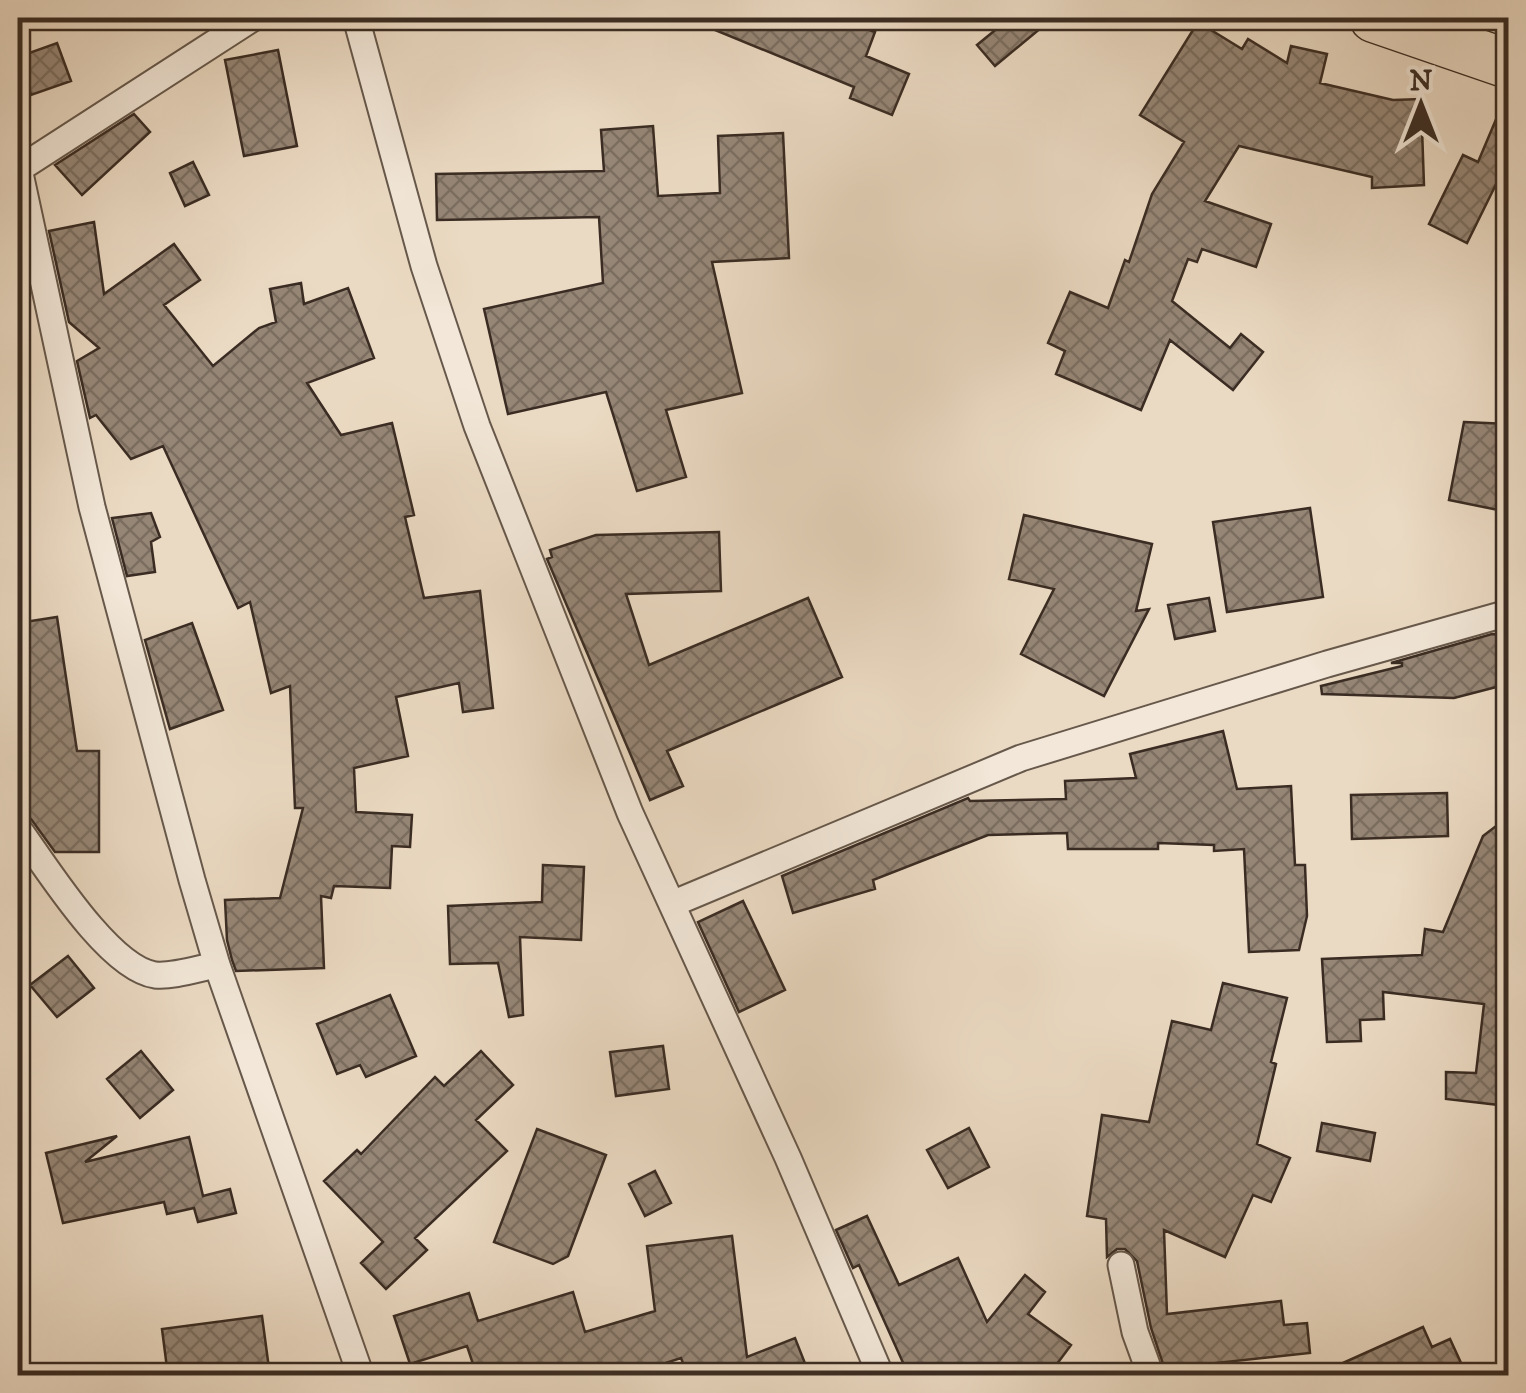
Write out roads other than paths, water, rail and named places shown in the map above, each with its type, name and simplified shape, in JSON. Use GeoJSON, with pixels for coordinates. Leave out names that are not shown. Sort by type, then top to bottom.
{"type":"FeatureCollection","features":[{"type":"Feature","properties":{"kind":"highway"},"geometry":{"type":"LineString","coordinates":[[1374,18],[1508,64]]}},
{"type":"Feature","properties":{"kind":"street"},"geometry":{"type":"LineString","coordinates":[[253,18],[18,167],[92,507],[218,965],[362,1376]]}},
{"type":"Feature","properties":{"kind":"street"},"geometry":{"type":"LineString","coordinates":[[356,18],[424,266],[477,426],[630,813],[788,1158],[880,1376]]}},
{"type":"Feature","properties":{"kind":"street"},"geometry":{"type":"LineString","coordinates":[[672,904],[1021,758],[1327,664],[1508,614]]}},
{"type":"Feature","properties":{"kind":"street"},"geometry":{"type":"LineString","coordinates":[[18,828],[95,932],[129,962],[156,975],[218,965]]}},
{"type":"Feature","properties":{"kind":"street"},"geometry":{"type":"LineString","coordinates":[[1120,1266],[1135,1332],[1151,1376]]}}]}
